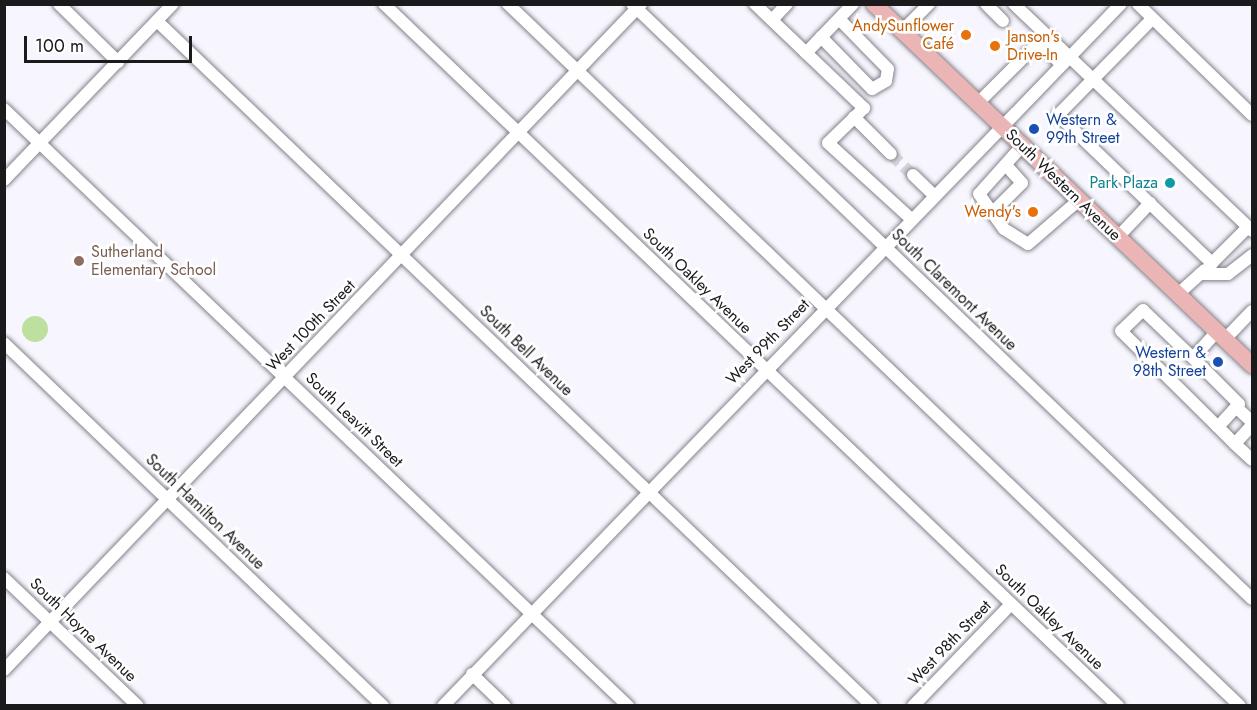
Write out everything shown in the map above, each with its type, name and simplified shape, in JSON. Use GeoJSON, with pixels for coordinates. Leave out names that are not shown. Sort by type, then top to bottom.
{"type":"FeatureCollection","features":[{"type":"Feature","properties":{"kind":"main road","name":"South Western Avenue"},"geometry":{"type":"LineString","coordinates":[[874,4],[1221,335],[1250,359]]}},
{"type":"Feature","properties":{"kind":"street"},"geometry":{"type":"LineString","coordinates":[[59,4],[118,62]]}},
{"type":"Feature","properties":{"kind":"street"},"geometry":{"type":"LineString","coordinates":[[4,180],[173,4]]}},
{"type":"Feature","properties":{"kind":"street","name":"South Oakley Avenue"},"geometry":{"type":"LineString","coordinates":[[384,4],[1118,705]]}},
{"type":"Feature","properties":{"kind":"street"},"geometry":{"type":"LineString","coordinates":[[508,4],[1240,705]]}},
{"type":"Feature","properties":{"kind":"street"},"geometry":{"type":"LineString","coordinates":[[755,4],[864,108],[828,143],[910,218]]}},
{"type":"Feature","properties":{"kind":"street"},"geometry":{"type":"LineString","coordinates":[[772,20],[787,4]]}},
{"type":"Feature","properties":{"kind":"street"},"geometry":{"type":"LineString","coordinates":[[806,53],[853,4]]}},
{"type":"Feature","properties":{"kind":"street"},"geometry":{"type":"LineString","coordinates":[[902,31],[929,4]]}},
{"type":"Feature","properties":{"kind":"street"},"geometry":{"type":"LineString","coordinates":[[986,4],[1003,21]]}},
{"type":"Feature","properties":{"kind":"street"},"geometry":{"type":"LineString","coordinates":[[1014,4],[1065,60]]}},
{"type":"Feature","properties":{"kind":"street","name":"West 99th Street"},"geometry":{"type":"LineString","coordinates":[[443,705],[883,245],[1121,4]]}},
{"type":"Feature","properties":{"kind":"street"},"geometry":{"type":"LineString","coordinates":[[1137,4],[1252,115]]}},
{"type":"Feature","properties":{"kind":"street","name":"West 100th Street"},"geometry":{"type":"LineString","coordinates":[[4,670],[578,71],[637,6]]}},
{"type":"Feature","properties":{"kind":"street","name":"South Claremont Avenue"},"geometry":{"type":"LineString","coordinates":[[637,6],[1252,599]]}},
{"type":"Feature","properties":{"kind":"street"},"geometry":{"type":"LineString","coordinates":[[821,37],[872,89],[886,81],[888,69],[839,19]]}},
{"type":"Feature","properties":{"kind":"street"},"geometry":{"type":"LineString","coordinates":[[1152,19],[1058,116],[1212,263]]}},
{"type":"Feature","properties":{"kind":"street","name":"South Bell Avenue"},"geometry":{"type":"LineString","coordinates":[[157,21],[872,705]]}},
{"type":"Feature","properties":{"kind":"street"},"geometry":{"type":"LineString","coordinates":[[978,103],[1039,42],[1093,79],[1250,230],[1178,294]]}},
{"type":"Feature","properties":{"kind":"street","name":"South Leavitt Street"},"geometry":{"type":"LineString","coordinates":[[4,109],[628,705]]}},
{"type":"Feature","properties":{"kind":"street"},"geometry":{"type":"LineString","coordinates":[[854,117],[891,154]]}},
{"type":"Feature","properties":{"kind":"street"},"geometry":{"type":"LineString","coordinates":[[1023,146],[979,194],[992,213],[1028,244],[1079,200]]}},
{"type":"Feature","properties":{"kind":"street"},"geometry":{"type":"LineString","coordinates":[[992,213],[1022,183],[1006,165]]}},
{"type":"Feature","properties":{"kind":"street"},"geometry":{"type":"LineString","coordinates":[[913,175],[933,194]]}},
{"type":"Feature","properties":{"kind":"street"},"geometry":{"type":"LineString","coordinates":[[1118,237],[1150,203]]}},
{"type":"Feature","properties":{"kind":"street"},"geometry":{"type":"LineString","coordinates":[[1200,274],[1228,274],[1252,255]]}},
{"type":"Feature","properties":{"kind":"street"},"geometry":{"type":"LineString","coordinates":[[1235,444],[1252,424],[1193,358],[1143,310],[1121,331],[1235,444],[1252,460]]}},
{"type":"Feature","properties":{"kind":"street"},"geometry":{"type":"LineString","coordinates":[[1193,358],[1252,311]]}},
{"type":"Feature","properties":{"kind":"street","name":"South Hamilton Avenue"},"geometry":{"type":"LineString","coordinates":[[4,343],[383,705]]}},
{"type":"Feature","properties":{"kind":"street"},"geometry":{"type":"LineString","coordinates":[[1218,427],[1236,407]]}},
{"type":"Feature","properties":{"kind":"street","name":"South Hoyne Avenue"},"geometry":{"type":"LineString","coordinates":[[4,578],[138,705]]}},
{"type":"Feature","properties":{"kind":"street","name":"West 98th Street"},"geometry":{"type":"LineString","coordinates":[[913,705],[1011,604]]}},
{"type":"Feature","properties":{"kind":"street"},"geometry":{"type":"LineString","coordinates":[[472,674],[505,705]]}},
{"type":"Feature","properties":{"kind":"green space"},"geometry":{"type":"Polygon","coordinates":[[[35,316],[44,320],[48,329],[44,338],[35,342],[26,338],[22,329],[26,320],[35,316]]]}},
{"type":"Feature","properties":{"kind":"tunnel"},"geometry":{"type":"LineString","coordinates":[[891,154],[913,175]]}},
{"type":"Feature","properties":{"kind":"place","name":"AndySunflower Café"},"geometry":{"type":"Point","coordinates":[966,35]}},
{"type":"Feature","properties":{"kind":"place","name":"Janson's Drive-In"},"geometry":{"type":"Point","coordinates":[995,46]}},
{"type":"Feature","properties":{"kind":"place","name":"Western & 99th Street"},"geometry":{"type":"Point","coordinates":[1034,129]}},
{"type":"Feature","properties":{"kind":"place","name":"Park Plaza"},"geometry":{"type":"Point","coordinates":[1170,183]}},
{"type":"Feature","properties":{"kind":"place","name":"Wendy's"},"geometry":{"type":"Point","coordinates":[1033,212]}},
{"type":"Feature","properties":{"kind":"place","name":"Sutherland Elementary School"},"geometry":{"type":"Point","coordinates":[79,261]}},
{"type":"Feature","properties":{"kind":"place","name":"Western & 98th Street"},"geometry":{"type":"Point","coordinates":[1218,362]}}]}
